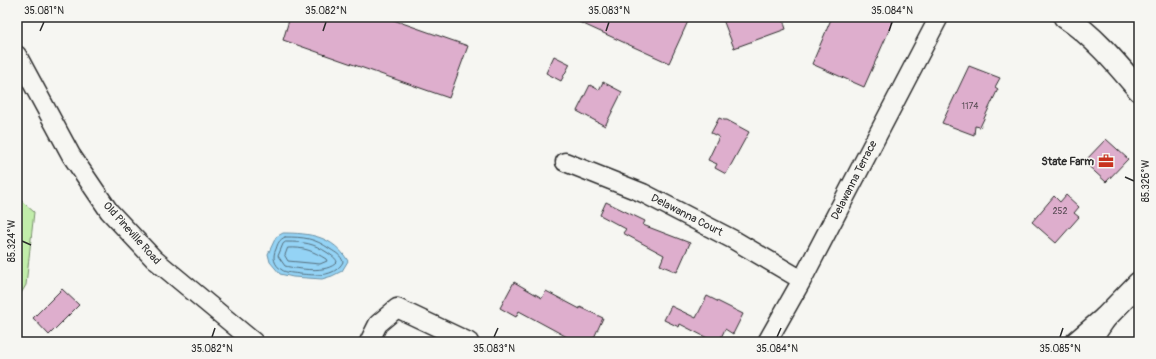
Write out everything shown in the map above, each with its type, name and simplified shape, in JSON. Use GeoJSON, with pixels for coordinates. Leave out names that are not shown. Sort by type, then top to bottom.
{"type":"FeatureCollection","features":[{"type":"Feature","properties":{"kind":"main road"},"geometry":{"type":"LineString","coordinates":[[1065,17],[1078,25],[1118,65],[1139,90]]}},
{"type":"Feature","properties":{"kind":"main road"},"geometry":{"type":"LineString","coordinates":[[1077,342],[1105,318],[1139,283]]}},
{"type":"Feature","properties":{"kind":"main road"},"geometry":{"type":"LineString","coordinates":[[1089,342],[1105,318]]}},
{"type":"Feature","properties":{"kind":"street","name":"Delawanna Terrace"},"geometry":{"type":"LineString","coordinates":[[767,342],[802,280],[939,17]]}},
{"type":"Feature","properties":{"kind":"street","name":"Old Pineville Road"},"geometry":{"type":"LineString","coordinates":[[17,55],[71,155],[109,211],[154,259],[254,342]]}},
{"type":"Feature","properties":{"kind":"street","name":"Delawanna Court"},"geometry":{"type":"LineString","coordinates":[[565,162],[643,193],[734,240],[802,280]]}},
{"type":"Feature","properties":{"kind":"street"},"geometry":{"type":"LineString","coordinates":[[369,342],[378,324],[397,308],[469,342]]}},
{"type":"Feature","properties":{"kind":"green space"},"geometry":{"type":"Polygon","coordinates":[[[17,197],[34,212],[26,285],[17,300],[17,197]]]}},
{"type":"Feature","properties":{"kind":"water"},"geometry":{"type":"Polygon","coordinates":[[[283,233],[311,235],[328,241],[342,253],[348,261],[342,271],[322,279],[293,277],[280,274],[270,262],[268,254],[276,237],[283,233]]]}},
{"type":"Feature","properties":{"kind":"building"},"geometry":{"type":"Polygon","coordinates":[[[290,17],[385,17],[468,46],[449,98],[283,40],[290,17]]]}},
{"type":"Feature","properties":{"kind":"building"},"geometry":{"type":"Polygon","coordinates":[[[568,17],[690,17],[669,63],[568,17]]]}},
{"type":"Feature","properties":{"kind":"building"},"geometry":{"type":"Polygon","coordinates":[[[722,17],[782,17],[786,29],[734,48],[722,17]]]}},
{"type":"Feature","properties":{"kind":"building"},"geometry":{"type":"Polygon","coordinates":[[[832,17],[895,17],[864,87],[812,64],[832,17]]]}},
{"type":"Feature","properties":{"kind":"building"},"geometry":{"type":"Polygon","coordinates":[[[554,56],[570,64],[561,81],[546,73],[554,56]]]}},
{"type":"Feature","properties":{"kind":"building"},"geometry":{"type":"Polygon","coordinates":[[[969,66],[1000,78],[995,87],[998,89],[980,127],[975,126],[974,135],[942,123],[969,66]]]}},
{"type":"Feature","properties":{"kind":"building"},"geometry":{"type":"Polygon","coordinates":[[[603,82],[622,92],[605,126],[577,111],[590,85],[599,90],[603,82]]]}},
{"type":"Feature","properties":{"kind":"building"},"geometry":{"type":"Polygon","coordinates":[[[719,118],[727,120],[749,132],[726,174],[715,168],[717,164],[708,160],[719,137],[711,133],[719,118]]]}},
{"type":"Feature","properties":{"kind":"building","name":"State Farm"},"geometry":{"type":"Polygon","coordinates":[[[1106,139],[1128,159],[1106,182],[1084,162],[1106,139]]]}},
{"type":"Feature","properties":{"kind":"building"},"geometry":{"type":"Polygon","coordinates":[[[1066,195],[1079,207],[1074,213],[1079,217],[1056,243],[1032,222],[1054,196],[1060,202],[1066,195]]]}},
{"type":"Feature","properties":{"kind":"building"},"geometry":{"type":"Polygon","coordinates":[[[606,202],[645,221],[643,225],[690,243],[677,272],[660,265],[664,255],[623,233],[626,229],[600,215],[606,202]]]}},
{"type":"Feature","properties":{"kind":"building"},"geometry":{"type":"Polygon","coordinates":[[[514,282],[542,298],[546,291],[580,309],[580,307],[603,318],[592,342],[564,342],[567,337],[519,311],[516,317],[500,308],[514,282]]]}},
{"type":"Feature","properties":{"kind":"building"},"geometry":{"type":"Polygon","coordinates":[[[62,289],[79,305],[49,335],[33,318],[62,289]]]}},
{"type":"Feature","properties":{"kind":"building"},"geometry":{"type":"Polygon","coordinates":[[[707,296],[743,314],[733,334],[725,329],[719,342],[715,342],[680,324],[679,327],[664,320],[671,306],[696,318],[707,296]]]}},
{"type":"Feature","properties":{"kind":"place","name":"State Farm"},"geometry":{"type":"Point","coordinates":[1106,161]}}]}
